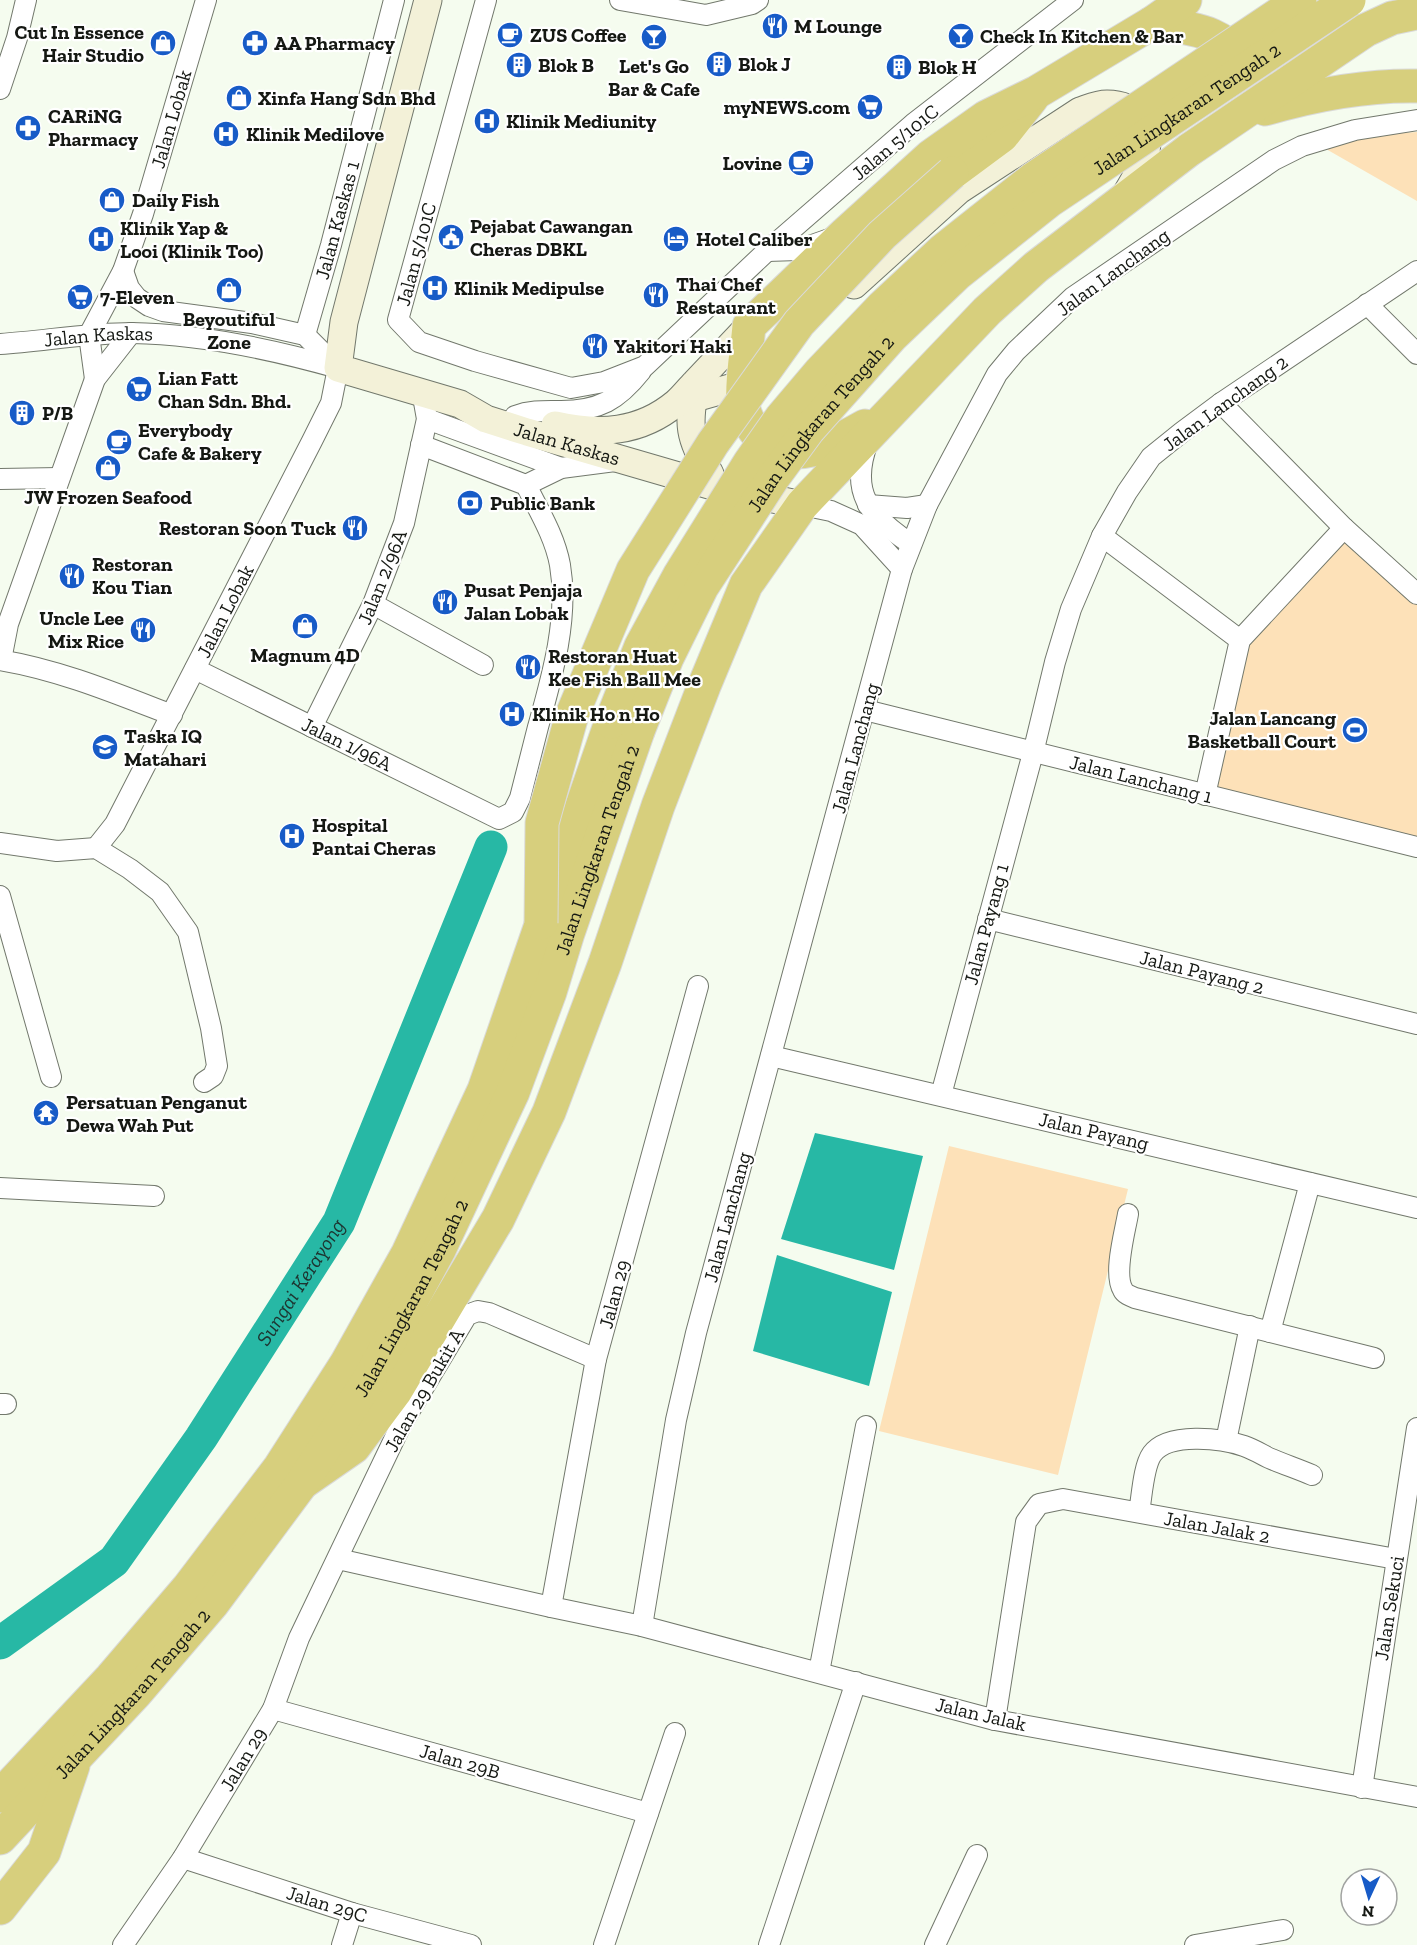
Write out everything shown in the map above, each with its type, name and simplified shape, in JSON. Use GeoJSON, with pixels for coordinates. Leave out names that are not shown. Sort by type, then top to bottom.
{"type":"FeatureCollection","features":[{"type":"Feature","properties":{"kind":"highway"},"geometry":{"type":"LineString","coordinates":[[881,421],[815,450],[788,451],[769,446],[753,430],[743,407],[749,326],[931,156],[986,117],[1037,92],[1152,23],[1185,0]]}},
{"type":"Feature","properties":{"kind":"highway","name":"Jalan Lingkaran Tengah 2"},"geometry":{"type":"LineString","coordinates":[[0,1796],[111,1678],[188,1588],[280,1467],[346,1364],[408,1253],[484,1090],[611,722],[641,646],[679,576],[750,462],[820,372],[883,306],[942,251],[1033,178],[1300,0]]}},
{"type":"Feature","properties":{"kind":"highway","name":"Jalan Lingkaran Tengah 2"},"geometry":{"type":"LineString","coordinates":[[0,1838],[135,1694],[213,1603],[302,1483],[368,1382],[439,1250],[513,1092],[550,992],[638,731],[666,658],[702,587],[773,478],[809,429],[892,336],[957,274],[1049,201],[1350,0]]}},
{"type":"Feature","properties":{"kind":"highway"},"geometry":{"type":"LineString","coordinates":[[302,1483],[354,1447],[395,1392],[498,1219],[549,1112],[605,963],[658,806],[746,585],[802,505],[987,311],[1058,249],[1190,150],[1366,30],[1392,18],[1417,13]]}},
{"type":"Feature","properties":{"kind":"highway"},"geometry":{"type":"LineString","coordinates":[[1152,23],[1212,34],[1227,44],[1235,54],[1239,67],[1239,84],[1234,100],[1220,120],[1190,150]]}},
{"type":"Feature","properties":{"kind":"highway"},"geometry":{"type":"LineString","coordinates":[[1239,117],[1297,100],[1355,91],[1417,86]]}},
{"type":"Feature","properties":{"kind":"highway"},"geometry":{"type":"LineString","coordinates":[[541,923],[542,824],[572,715],[633,570],[714,443],[799,323],[882,235],[952,173],[1002,136],[1037,92]]}},
{"type":"Feature","properties":{"kind":"highway"},"geometry":{"type":"LineString","coordinates":[[0,1908],[44,1852],[77,1756]]}},
{"type":"Feature","properties":{"kind":"highway"},"geometry":{"type":"LineString","coordinates":[[0,1775],[36,1758]]}},
{"type":"Feature","properties":{"kind":"street"},"geometry":{"type":"LineString","coordinates":[[0,89],[8,42],[26,0]]}},
{"type":"Feature","properties":{"kind":"street","name":"Jalan Lobak"},"geometry":{"type":"LineString","coordinates":[[89,335],[123,271],[146,204],[206,0]]}},
{"type":"Feature","properties":{"kind":"street","name":"Jalan Kaskas 1"},"geometry":{"type":"LineString","coordinates":[[305,335],[394,0]]}},
{"type":"Feature","properties":{"kind":"street"},"geometry":{"type":"LineString","coordinates":[[338,368],[344,322],[428,0]]}},
{"type":"Feature","properties":{"kind":"street","name":"Jalan 5/101C"},"geometry":{"type":"LineString","coordinates":[[486,0],[398,320],[419,342],[475,361],[572,388],[604,382],[645,366]]}},
{"type":"Feature","properties":{"kind":"street"},"geometry":{"type":"LineString","coordinates":[[620,0],[706,15],[730,4],[752,4],[758,0]]}},
{"type":"Feature","properties":{"kind":"street","name":"Jalan 5/101C"},"geometry":{"type":"LineString","coordinates":[[515,416],[530,411],[574,411],[600,406],[629,386],[645,366],[767,251],[913,124],[1073,0]]}},
{"type":"Feature","properties":{"kind":"street"},"geometry":{"type":"LineString","coordinates":[[688,394],[744,384],[959,190],[1080,111],[1095,105],[1109,104],[1130,109],[1143,121],[1148,133],[1143,163],[1121,202]]}},
{"type":"Feature","properties":{"kind":"street","name":"Jalan Lanchang"},"geometry":{"type":"LineString","coordinates":[[642,1626],[676,1420],[691,1355],[902,569],[927,505],[997,374],[1016,351],[1073,297],[1274,160],[1302,146],[1355,129],[1417,120]]}},
{"type":"Feature","properties":{"kind":"street"},"geometry":{"type":"LineString","coordinates":[[767,251],[798,250],[846,233]]}},
{"type":"Feature","properties":{"kind":"street","name":"Jalan Kaskas"},"geometry":{"type":"LineString","coordinates":[[123,271],[129,288],[137,298],[156,309],[252,323],[305,335],[338,368]]}},
{"type":"Feature","properties":{"kind":"street","name":"Jalan Lanchang 2"},"geometry":{"type":"LineString","coordinates":[[1033,753],[1055,662],[1071,609],[1102,536],[1151,457],[1221,403],[1417,271]]}},
{"type":"Feature","properties":{"kind":"street"},"geometry":{"type":"LineString","coordinates":[[1367,304],[1417,354]]}},
{"type":"Feature","properties":{"kind":"street"},"geometry":{"type":"LineString","coordinates":[[460,404],[566,428],[613,431],[630,428],[655,418],[688,394],[749,326]]}},
{"type":"Feature","properties":{"kind":"street"},"geometry":{"type":"LineString","coordinates":[[131,333],[95,379],[8,624],[0,660],[53,671],[172,715]]}},
{"type":"Feature","properties":{"kind":"street","name":"Jalan Kaskas"},"geometry":{"type":"LineString","coordinates":[[0,344],[131,333],[207,338],[306,359],[460,404],[486,419],[622,460],[716,487],[802,505]]}},
{"type":"Feature","properties":{"kind":"street"},"geometry":{"type":"LineString","coordinates":[[89,335],[95,379]]}},
{"type":"Feature","properties":{"kind":"street","name":"Jalan Lobak"},"geometry":{"type":"LineString","coordinates":[[96,848],[116,824],[331,403],[338,368]]}},
{"type":"Feature","properties":{"kind":"street","name":"Jalan 2/96A"},"geometry":{"type":"LineString","coordinates":[[312,727],[373,604],[404,523],[426,419],[422,392]]}},
{"type":"Feature","properties":{"kind":"street"},"geometry":{"type":"LineString","coordinates":[[688,394],[691,434],[716,487]]}},
{"type":"Feature","properties":{"kind":"street"},"geometry":{"type":"LineString","coordinates":[[1221,403],[1344,528],[1417,594]]}},
{"type":"Feature","properties":{"kind":"street"},"geometry":{"type":"LineString","coordinates":[[426,419],[561,468]]}},
{"type":"Feature","properties":{"kind":"street"},"geometry":{"type":"LineString","coordinates":[[881,421],[861,459],[861,490],[868,505],[892,531],[911,544]]}},
{"type":"Feature","properties":{"kind":"street"},"geometry":{"type":"LineString","coordinates":[[421,445],[526,485],[561,468],[622,460]]}},
{"type":"Feature","properties":{"kind":"street"},"geometry":{"type":"LineString","coordinates":[[0,479],[59,478]]}},
{"type":"Feature","properties":{"kind":"street","name":"Jalan 1/96A"},"geometry":{"type":"LineString","coordinates":[[195,669],[499,819],[513,812],[520,798],[549,691],[562,607],[560,565],[549,530],[526,485]]}},
{"type":"Feature","properties":{"kind":"street"},"geometry":{"type":"LineString","coordinates":[[802,505],[831,511],[862,525],[902,569]]}},
{"type":"Feature","properties":{"kind":"street"},"geometry":{"type":"LineString","coordinates":[[868,505],[906,508],[927,505]]}},
{"type":"Feature","properties":{"kind":"street"},"geometry":{"type":"LineString","coordinates":[[1205,795],[1240,640],[1344,528]]}},
{"type":"Feature","properties":{"kind":"street"},"geometry":{"type":"LineString","coordinates":[[1102,536],[1240,640]]}},
{"type":"Feature","properties":{"kind":"street"},"geometry":{"type":"LineString","coordinates":[[373,604],[483,665]]}},
{"type":"Feature","properties":{"kind":"street","name":"Jalan Lanchang 1"},"geometry":{"type":"LineString","coordinates":[[865,710],[1417,848]]}},
{"type":"Feature","properties":{"kind":"street","name":"Jalan Payang 1"},"geometry":{"type":"LineString","coordinates":[[941,1095],[1033,753]]}},
{"type":"Feature","properties":{"kind":"street"},"geometry":{"type":"LineString","coordinates":[[0,843],[57,850],[96,848],[130,869],[160,892],[188,932],[211,1028],[217,1066],[213,1076],[204,1082]]}},
{"type":"Feature","properties":{"kind":"street"},"geometry":{"type":"LineString","coordinates":[[0,896],[51,1077]]}},
{"type":"Feature","properties":{"kind":"street","name":"Jalan Payang 2"},"geometry":{"type":"LineString","coordinates":[[988,919],[1417,1024]]}},
{"type":"Feature","properties":{"kind":"street","name":"Jalan 29"},"geometry":{"type":"LineString","coordinates":[[551,1607],[596,1359],[698,986]]}},
{"type":"Feature","properties":{"kind":"street","name":"Jalan Payang"},"geometry":{"type":"LineString","coordinates":[[771,1056],[1417,1208]]}},
{"type":"Feature","properties":{"kind":"street"},"geometry":{"type":"LineString","coordinates":[[1270,1332],[1310,1183]]}},
{"type":"Feature","properties":{"kind":"street"},"geometry":{"type":"LineString","coordinates":[[0,1188],[154,1196]]}},
{"type":"Feature","properties":{"kind":"street"},"geometry":{"type":"LineString","coordinates":[[1128,1214],[1120,1266],[1120,1281],[1125,1293],[1135,1298],[1374,1358]]}},
{"type":"Feature","properties":{"kind":"street","name":"Jalan 29 Bukit A"},"geometry":{"type":"LineString","coordinates":[[338,1559],[401,1425],[467,1315],[478,1311],[489,1313],[596,1359]]}},
{"type":"Feature","properties":{"kind":"street"},"geometry":{"type":"LineString","coordinates":[[1227,1441],[1250,1326]]}},
{"type":"Feature","properties":{"kind":"street"},"geometry":{"type":"LineString","coordinates":[[819,1672],[866,1426]]}},
{"type":"Feature","properties":{"kind":"street","name":"Jalan Sekuci"},"geometry":{"type":"LineString","coordinates":[[1362,1788],[1396,1559],[1414,1469],[1417,1428]]}},
{"type":"Feature","properties":{"kind":"street"},"geometry":{"type":"LineString","coordinates":[[1139,1512],[1148,1461],[1152,1453],[1159,1447],[1186,1439],[1227,1441],[1312,1475]]}},
{"type":"Feature","properties":{"kind":"street","name":"Jalan Jalak 2"},"geometry":{"type":"LineString","coordinates":[[994,1720],[1026,1522],[1039,1504],[1063,1499],[1396,1559]]}},
{"type":"Feature","properties":{"kind":"street","name":"Jalan 29"},"geometry":{"type":"LineString","coordinates":[[123,1945],[183,1858],[273,1709],[300,1638],[338,1559]]}},
{"type":"Feature","properties":{"kind":"street","name":"Jalan Jalak"},"geometry":{"type":"LineString","coordinates":[[338,1559],[642,1626],[994,1720],[1417,1797]]}},
{"type":"Feature","properties":{"kind":"street"},"geometry":{"type":"LineString","coordinates":[[769,1945],[856,1682]]}},
{"type":"Feature","properties":{"kind":"street","name":"Jalan 29B"},"geometry":{"type":"LineString","coordinates":[[273,1709],[648,1813]]}},
{"type":"Feature","properties":{"kind":"street"},"geometry":{"type":"LineString","coordinates":[[604,1945],[675,1733]]}},
{"type":"Feature","properties":{"kind":"street"},"geometry":{"type":"LineString","coordinates":[[936,1945],[977,1855]]}},
{"type":"Feature","properties":{"kind":"street","name":"Jalan 29C"},"geometry":{"type":"LineString","coordinates":[[183,1858],[352,1913],[449,1942],[471,1945]]}},
{"type":"Feature","properties":{"kind":"street"},"geometry":{"type":"LineString","coordinates":[[342,1945],[352,1913]]}},
{"type":"Feature","properties":{"kind":"street"},"geometry":{"type":"LineString","coordinates":[[1195,1945],[1283,1930]]}},
{"type":"Feature","properties":{"kind":"shaded area"},"geometry":{"type":"Polygon","coordinates":[[[1417,132],[1417,201],[1326,149],[1351,136],[1417,132]]]}},
{"type":"Feature","properties":{"kind":"shaded area"},"geometry":{"type":"Polygon","coordinates":[[[1344,528],[1417,594],[1417,847],[1205,795],[1240,640],[1344,528]]]}},
{"type":"Feature","properties":{"kind":"shaded area"},"geometry":{"type":"Polygon","coordinates":[[[949,1146],[1128,1189],[1058,1475],[879,1431],[949,1146]]]}},
{"type":"Feature","properties":{"kind":"water"},"geometry":{"type":"Polygon","coordinates":[[[815,1133],[923,1156],[894,1270],[781,1239],[815,1133]]]}},
{"type":"Feature","properties":{"kind":"water"},"geometry":{"type":"Polygon","coordinates":[[[777,1255],[892,1292],[869,1386],[753,1351],[777,1255]]]}},
{"type":"Feature","properties":{"kind":"waterway","name":"Sungai Kerayong"},"geometry":{"type":"LineString","coordinates":[[0,1643],[114,1561],[201,1438],[339,1222],[491,847]]}},
{"type":"Feature","properties":{"kind":"place","name":"M Lounge"},"geometry":{"type":"Point","coordinates":[775,26]}},
{"type":"Feature","properties":{"kind":"place","name":"ZUS Coffee"},"geometry":{"type":"Point","coordinates":[510,35]}},
{"type":"Feature","properties":{"kind":"place","name":"Check In Kitchen & Bar"},"geometry":{"type":"Point","coordinates":[961,36]}},
{"type":"Feature","properties":{"kind":"place","name":"Let's Go Bar & Cafe"},"geometry":{"type":"Point","coordinates":[654,37]}},
{"type":"Feature","properties":{"kind":"place","name":"Cut In Essence Hair Studio"},"geometry":{"type":"Point","coordinates":[163,43]}},
{"type":"Feature","properties":{"kind":"place","name":"AA Pharmacy"},"geometry":{"type":"Point","coordinates":[255,43]}},
{"type":"Feature","properties":{"kind":"place","name":"Blok J"},"geometry":{"type":"Point","coordinates":[719,64]}},
{"type":"Feature","properties":{"kind":"place","name":"Blok B"},"geometry":{"type":"Point","coordinates":[519,65]}},
{"type":"Feature","properties":{"kind":"place","name":"Blok H"},"geometry":{"type":"Point","coordinates":[899,67]}},
{"type":"Feature","properties":{"kind":"place","name":"Xinfa Hang Sdn Bhd"},"geometry":{"type":"Point","coordinates":[239,98]}},
{"type":"Feature","properties":{"kind":"place","name":"myNEWS.com"},"geometry":{"type":"Point","coordinates":[870,107]}},
{"type":"Feature","properties":{"kind":"place","name":"Klinik Mediunity"},"geometry":{"type":"Point","coordinates":[487,121]}},
{"type":"Feature","properties":{"kind":"place","name":"CARiNG Pharmacy"},"geometry":{"type":"Point","coordinates":[28,128]}},
{"type":"Feature","properties":{"kind":"place","name":"Klinik Medilove"},"geometry":{"type":"Point","coordinates":[226,134]}},
{"type":"Feature","properties":{"kind":"place","name":"Lovine"},"geometry":{"type":"Point","coordinates":[801,163]}},
{"type":"Feature","properties":{"kind":"place","name":"Daily Fish"},"geometry":{"type":"Point","coordinates":[112,200]}},
{"type":"Feature","properties":{"kind":"place","name":"Pejabat Cawangan Cheras DBKL"},"geometry":{"type":"Point","coordinates":[451,237]}},
{"type":"Feature","properties":{"kind":"place","name":"Klinik Yap & Looi (Klinik Too)"},"geometry":{"type":"Point","coordinates":[101,239]}},
{"type":"Feature","properties":{"kind":"place","name":"Hotel Caliber"},"geometry":{"type":"Point","coordinates":[676,239]}},
{"type":"Feature","properties":{"kind":"place","name":"Klinik Medipulse"},"geometry":{"type":"Point","coordinates":[435,288]}},
{"type":"Feature","properties":{"kind":"place","name":"Beyoutiful Zone"},"geometry":{"type":"Point","coordinates":[229,290]}},
{"type":"Feature","properties":{"kind":"place","name":"Thai Chef Restaurant"},"geometry":{"type":"Point","coordinates":[656,295]}},
{"type":"Feature","properties":{"kind":"place","name":"7-Eleven"},"geometry":{"type":"Point","coordinates":[80,297]}},
{"type":"Feature","properties":{"kind":"place","name":"Yakitori Haki"},"geometry":{"type":"Point","coordinates":[595,346]}},
{"type":"Feature","properties":{"kind":"place","name":"Lian Fatt Chan Sdn. Bhd."},"geometry":{"type":"Point","coordinates":[139,389]}},
{"type":"Feature","properties":{"kind":"place","name":"P/B"},"geometry":{"type":"Point","coordinates":[22,413]}},
{"type":"Feature","properties":{"kind":"place","name":"Everybody Cafe & Bakery"},"geometry":{"type":"Point","coordinates":[119,442]}},
{"type":"Feature","properties":{"kind":"place","name":"JW Frozen Seafood"},"geometry":{"type":"Point","coordinates":[108,468]}},
{"type":"Feature","properties":{"kind":"place","name":"Public Bank"},"geometry":{"type":"Point","coordinates":[470,503]}},
{"type":"Feature","properties":{"kind":"place","name":"Restoran Soon Tuck"},"geometry":{"type":"Point","coordinates":[355,528]}},
{"type":"Feature","properties":{"kind":"place","name":"Restoran Kou Tian"},"geometry":{"type":"Point","coordinates":[72,576]}},
{"type":"Feature","properties":{"kind":"place","name":"Pusat Penjaja Jalan Lobak"},"geometry":{"type":"Point","coordinates":[445,602]}},
{"type":"Feature","properties":{"kind":"place","name":"Magnum 4D"},"geometry":{"type":"Point","coordinates":[305,626]}},
{"type":"Feature","properties":{"kind":"place","name":"Uncle Lee Mix Rice"},"geometry":{"type":"Point","coordinates":[143,630]}},
{"type":"Feature","properties":{"kind":"place","name":"Restoran Huat Kee Fish Ball Mee"},"geometry":{"type":"Point","coordinates":[528,667]}},
{"type":"Feature","properties":{"kind":"place","name":"Klinik Ho n Ho"},"geometry":{"type":"Point","coordinates":[512,714]}},
{"type":"Feature","properties":{"kind":"place","name":"Jalan Lancang Basketball Court"},"geometry":{"type":"Point","coordinates":[1355,730]}},
{"type":"Feature","properties":{"kind":"place","name":"Taska IQ Matahari"},"geometry":{"type":"Point","coordinates":[105,747]}},
{"type":"Feature","properties":{"kind":"place","name":"Hospital Pantai Cheras"},"geometry":{"type":"Point","coordinates":[292,836]}},
{"type":"Feature","properties":{"kind":"place","name":"Persatuan Penganut Dewa Wah Put"},"geometry":{"type":"Point","coordinates":[46,1113]}}]}
